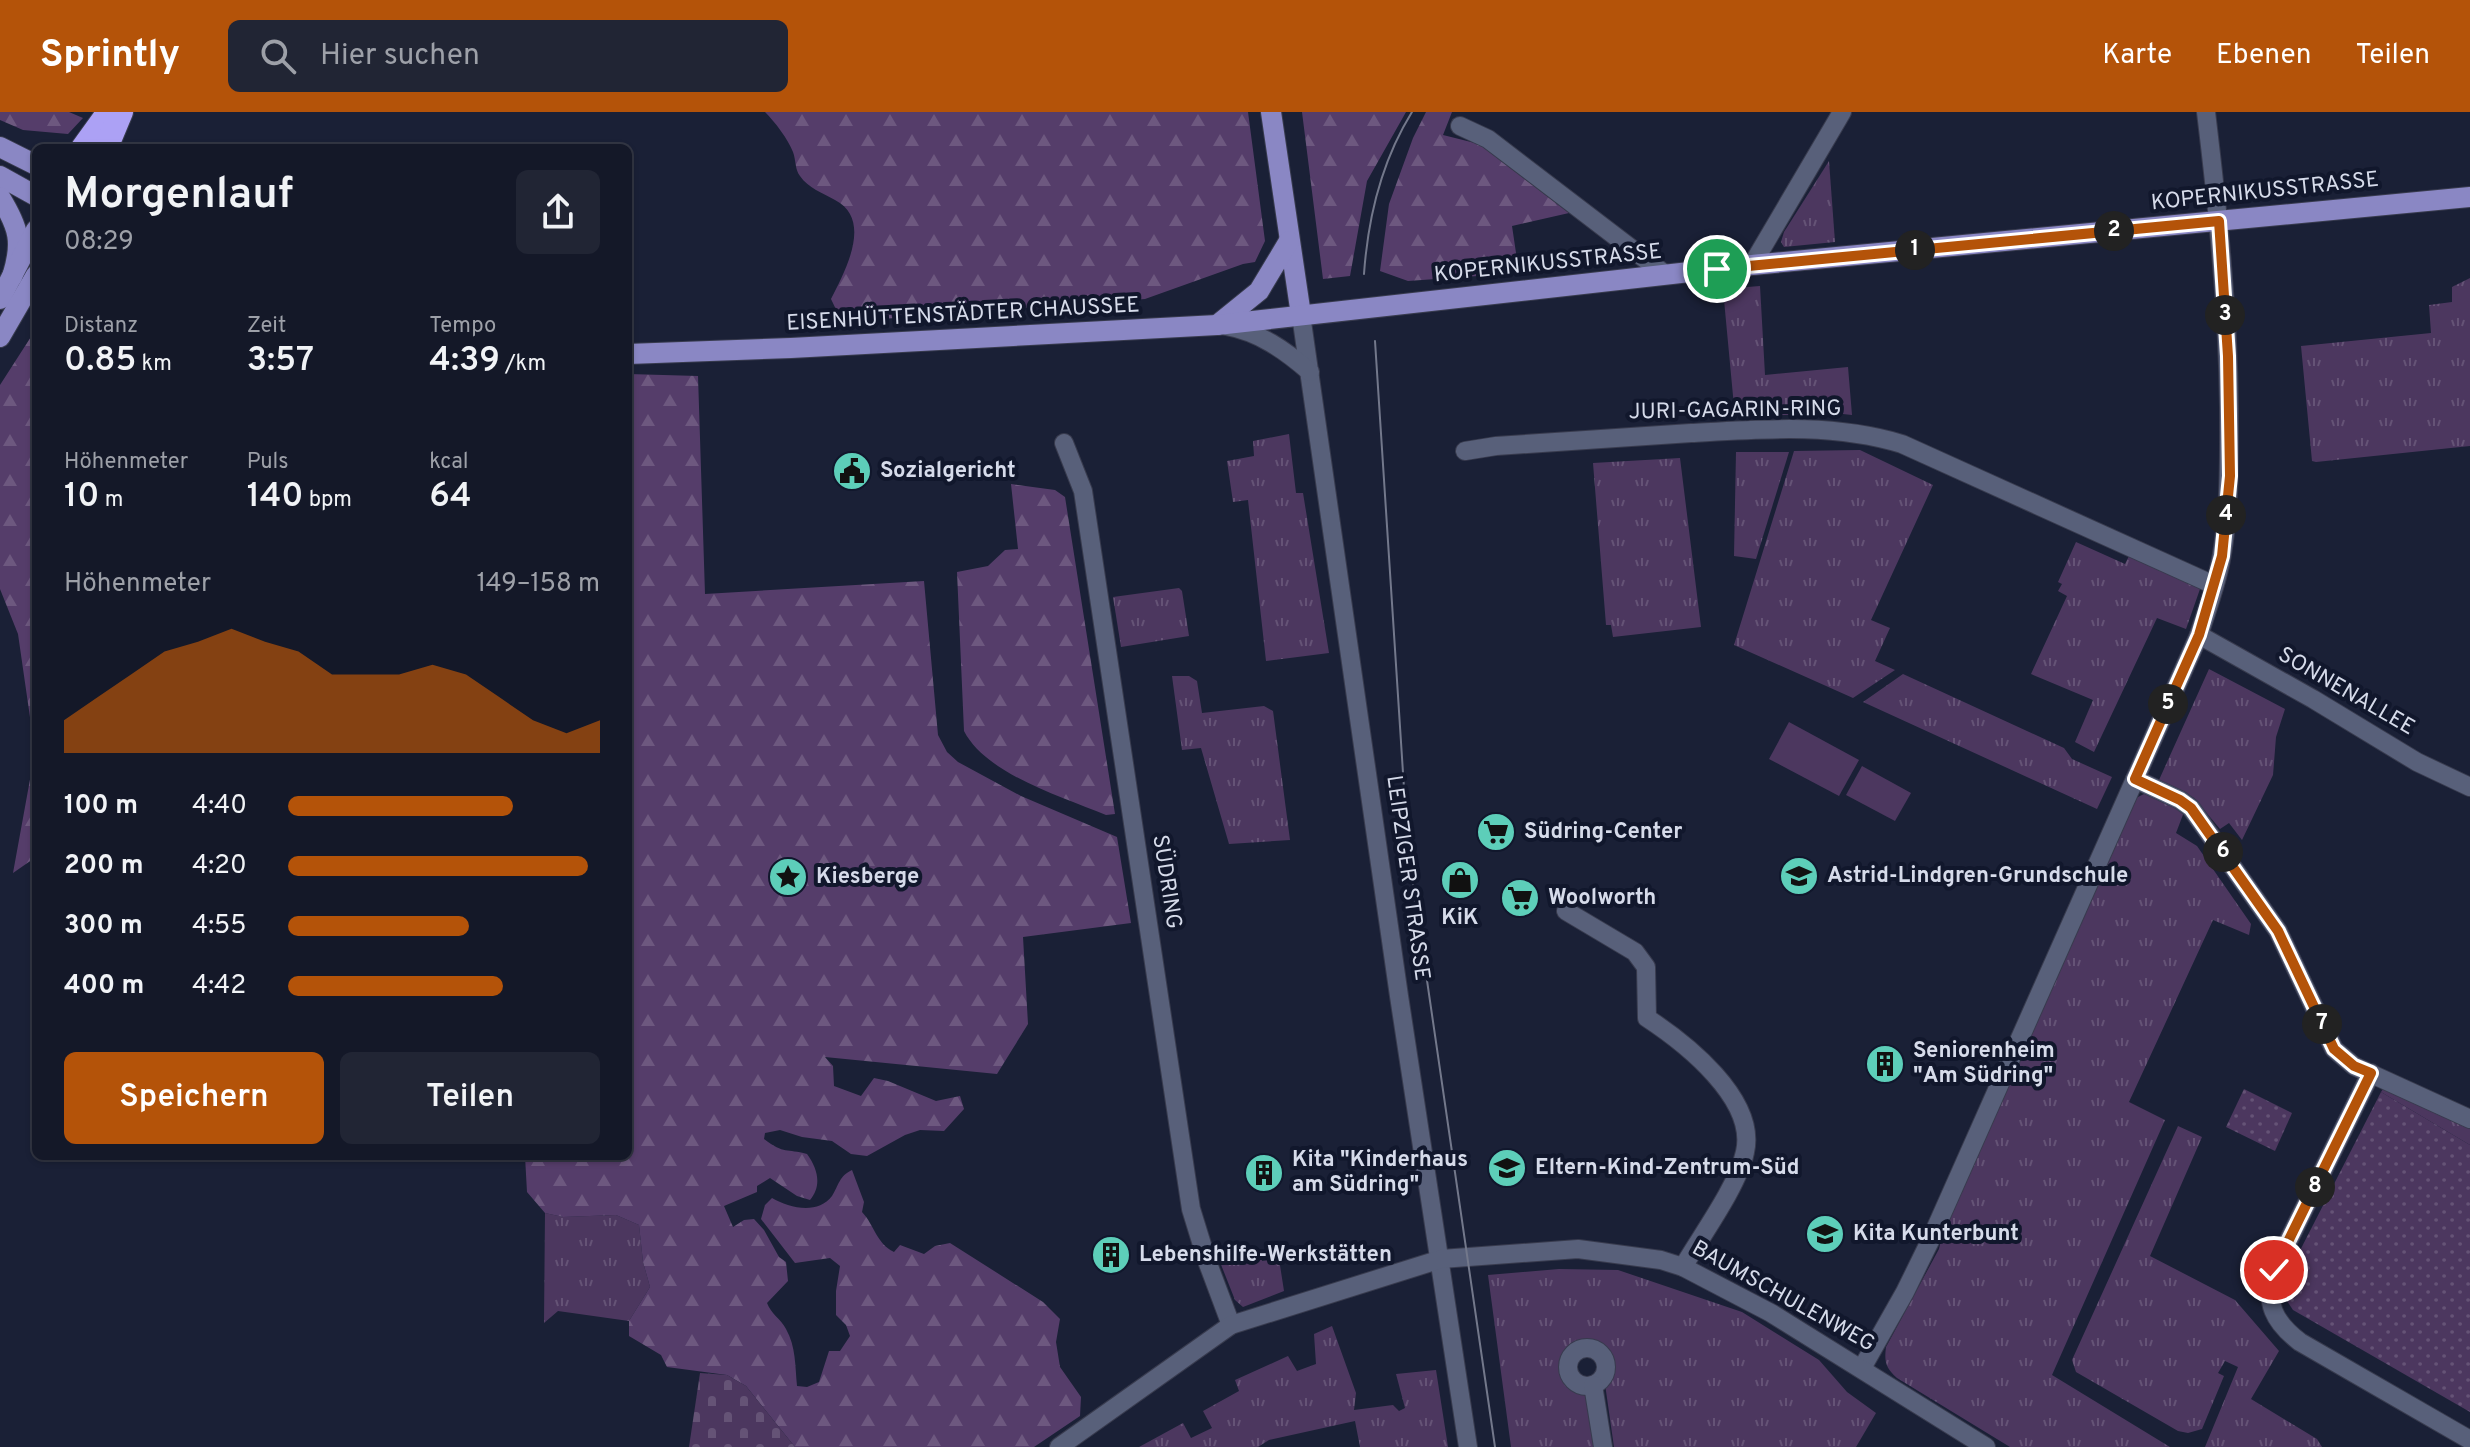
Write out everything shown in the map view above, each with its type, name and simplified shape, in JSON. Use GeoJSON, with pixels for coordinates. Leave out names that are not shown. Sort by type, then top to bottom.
{"type":"FeatureCollection","features":[{"type":"Feature","properties":{"kind":"highway"},"geometry":{"type":"LineString","coordinates":[[86,144],[109,112]]}},
{"type":"Feature","properties":{"kind":"highway"},"geometry":{"type":"LineString","coordinates":[[108,144],[121,112]]}},
{"type":"Feature","properties":{"kind":"main road"},"geometry":{"type":"LineString","coordinates":[[1271,112],[1301,315]]}},
{"type":"Feature","properties":{"kind":"main road"},"geometry":{"type":"LineString","coordinates":[[0,147],[32,163]]}},
{"type":"Feature","properties":{"kind":"main road"},"geometry":{"type":"LineString","coordinates":[[0,176],[32,194]]}},
{"type":"Feature","properties":{"kind":"main road"},"geometry":{"type":"LineString","coordinates":[[0,197],[19,237],[19,254],[12,277]]}},
{"type":"Feature","properties":{"kind":"main road","name":"KOPERNIKUSSTRASSE"},"geometry":{"type":"LineString","coordinates":[[1301,315],[1752,265],[2470,197]]}},
{"type":"Feature","properties":{"kind":"main road"},"geometry":{"type":"LineString","coordinates":[[0,299],[32,238]]}},
{"type":"Feature","properties":{"kind":"main road"},"geometry":{"type":"LineString","coordinates":[[1217,325],[1259,291],[1289,241]]}},
{"type":"Feature","properties":{"kind":"main road"},"geometry":{"type":"LineString","coordinates":[[0,337],[32,282]]}},
{"type":"Feature","properties":{"kind":"main road","name":"EISENHÜTTENSTÄDTER CHAUSSEE"},"geometry":{"type":"LineString","coordinates":[[632,354],[1217,325],[1301,315]]}},
{"type":"Feature","properties":{"kind":"street"},"geometry":{"type":"LineString","coordinates":[[1752,265],[1842,112]]}},
{"type":"Feature","properties":{"kind":"street"},"geometry":{"type":"LineString","coordinates":[[1862,1368],[1930,1241],[2199,635],[2222,556],[2230,476],[2228,356],[2219,221],[2206,112]]}},
{"type":"Feature","properties":{"kind":"street"},"geometry":{"type":"LineString","coordinates":[[1460,126],[1488,139],[1666,275]]}},
{"type":"Feature","properties":{"kind":"street","name":"LEIPZIGER STRASSE"},"geometry":{"type":"LineString","coordinates":[[1301,315],[1399,996],[1468,1447]]}},
{"type":"Feature","properties":{"kind":"street"},"geometry":{"type":"LineString","coordinates":[[1217,325],[1247,330],[1290,354],[1310,372]]}},
{"type":"Feature","properties":{"kind":"street","name":"JURI-GAGARIN-RING"},"geometry":{"type":"LineString","coordinates":[[1465,451],[1496,446],[1713,432],[1798,429],[1856,432],[1902,444],[2214,585]]}},
{"type":"Feature","properties":{"kind":"street","name":"SÜDRING"},"geometry":{"type":"LineString","coordinates":[[1064,443],[1083,491],[1191,1209],[1231,1325]]}},
{"type":"Feature","properties":{"kind":"street","name":"SONNENALLEE"},"geometry":{"type":"LineString","coordinates":[[2199,635],[2417,762],[2470,787]]}},
{"type":"Feature","properties":{"kind":"street"},"geometry":{"type":"LineString","coordinates":[[2135,779],[2191,808],[2278,931],[2334,1049],[2354,1066],[2470,1119]]}},
{"type":"Feature","properties":{"kind":"street"},"geometry":{"type":"LineString","coordinates":[[1566,911],[1635,952],[1643,960],[1648,993],[1647,1018],[1681,1041],[1704,1062],[1741,1115],[1747,1136],[1745,1154],[1734,1180],[1683,1267]]}},
{"type":"Feature","properties":{"kind":"street"},"geometry":{"type":"LineString","coordinates":[[2371,1073],[2274,1270],[2269,1285],[2271,1302],[2281,1327],[2300,1342],[2470,1440]]}},
{"type":"Feature","properties":{"kind":"street","name":"BAUMSCHULENWEG"},"geometry":{"type":"LineString","coordinates":[[1441,1259],[1591,1249],[1661,1260],[1683,1267],[1771,1313],[1986,1447]]}},
{"type":"Feature","properties":{"kind":"street"},"geometry":{"type":"LineString","coordinates":[[1059,1447],[1231,1325],[1441,1259]]}},
{"type":"Feature","properties":{"kind":"street"},"geometry":{"type":"LineString","coordinates":[[1593,1385],[1603,1447]]}},
{"type":"Feature","properties":{"kind":"green space"},"geometry":{"type":"Polygon","coordinates":[[[0,112],[69,112],[83,118],[68,134],[23,130],[0,120],[0,112]]]}},
{"type":"Feature","properties":{"kind":"green space"},"geometry":{"type":"Polygon","coordinates":[[[765,112],[1248,112],[1265,241],[1255,262],[1145,299],[842,322],[831,299],[848,262],[854,233],[853,220],[847,209],[803,180],[788,142],[765,112]]]}},
{"type":"Feature","properties":{"kind":"green space"},"geometry":{"type":"Polygon","coordinates":[[[1302,112],[1406,112],[1367,181],[1350,276],[1323,279],[1302,112]]]}},
{"type":"Feature","properties":{"kind":"green space"},"geometry":{"type":"Polygon","coordinates":[[[1426,112],[1452,112],[1443,135],[1479,144],[1569,213],[1512,226],[1519,273],[1408,281],[1380,271],[1389,204],[1426,112]]]}},
{"type":"Feature","properties":{"kind":"green space"},"geometry":{"type":"Polygon","coordinates":[[[1829,161],[1835,242],[1784,247],[1781,242],[1784,232],[1829,161]]]}},
{"type":"Feature","properties":{"kind":"green space"},"geometry":{"type":"Polygon","coordinates":[[[2470,278],[2470,446],[2312,461],[2301,346],[2431,333],[2429,305],[2452,302],[2452,287],[2470,278]]]}},
{"type":"Feature","properties":{"kind":"green space"},"geometry":{"type":"Polygon","coordinates":[[[1760,286],[1765,375],[1848,367],[1852,415],[1735,417],[1723,289],[1760,286]]]}},
{"type":"Feature","properties":{"kind":"green space"},"geometry":{"type":"Polygon","coordinates":[[[32,335],[32,731],[18,634],[0,589],[0,385],[32,335]]]}},
{"type":"Feature","properties":{"kind":"green space"},"geometry":{"type":"Polygon","coordinates":[[[632,374],[698,376],[705,594],[924,581],[938,735],[947,752],[958,762],[1021,796],[1117,837],[1131,923],[1023,937],[1028,1024],[997,1074],[825,1057],[833,1066],[834,1086],[861,1096],[874,1078],[936,1101],[960,1096],[964,1109],[944,1131],[920,1130],[867,1156],[851,1154],[832,1141],[780,1130],[765,1133],[764,1139],[777,1147],[807,1154],[817,1177],[814,1195],[810,1200],[797,1196],[770,1178],[757,1186],[757,1192],[724,1206],[733,1227],[744,1220],[754,1219],[779,1257],[786,1262],[788,1281],[767,1303],[784,1325],[792,1343],[797,1386],[807,1387],[819,1382],[829,1351],[840,1351],[850,1336],[846,1325],[836,1315],[840,1266],[830,1258],[795,1263],[761,1219],[765,1205],[772,1198],[795,1207],[819,1206],[832,1196],[842,1178],[852,1170],[864,1202],[862,1212],[888,1248],[894,1252],[900,1245],[924,1254],[935,1246],[950,1243],[1043,1302],[1060,1319],[1056,1342],[1060,1367],[1081,1397],[1080,1416],[1034,1447],[795,1447],[746,1386],[727,1375],[667,1367],[661,1355],[629,1336],[629,1321],[650,1287],[643,1262],[639,1225],[616,1215],[563,1217],[545,1213],[527,1192],[525,1160],[632,1160],[632,374]]]}},
{"type":"Feature","properties":{"kind":"green space"},"geometry":{"type":"Polygon","coordinates":[[[1289,434],[1296,493],[1303,493],[1329,653],[1266,661],[1248,500],[1233,502],[1227,461],[1254,456],[1253,441],[1289,434]]]}},
{"type":"Feature","properties":{"kind":"green space"},"geometry":{"type":"Polygon","coordinates":[[[1860,450],[1933,485],[1871,620],[1890,628],[1875,661],[1895,670],[1853,698],[1734,645],[1794,451],[1860,450]]]}},
{"type":"Feature","properties":{"kind":"green space"},"geometry":{"type":"Polygon","coordinates":[[[1736,452],[1789,452],[1756,559],[1734,556],[1736,452]]]}},
{"type":"Feature","properties":{"kind":"green space"},"geometry":{"type":"Polygon","coordinates":[[[1680,458],[1701,627],[1613,637],[1611,625],[1606,625],[1593,463],[1680,458]]]}},
{"type":"Feature","properties":{"kind":"green space"},"geometry":{"type":"Polygon","coordinates":[[[1011,484],[1055,490],[1065,497],[1115,814],[1106,815],[1007,772],[989,760],[964,731],[957,572],[988,566],[1005,550],[1018,549],[1011,484]]]}},
{"type":"Feature","properties":{"kind":"green space"},"geometry":{"type":"Polygon","coordinates":[[[2076,542],[2125,564],[2130,554],[2196,584],[2200,589],[2186,629],[2157,618],[2094,752],[2075,742],[2093,700],[2031,674],[2067,596],[2058,591],[2062,584],[2058,582],[2076,542]]]}},
{"type":"Feature","properties":{"kind":"green space"},"geometry":{"type":"Polygon","coordinates":[[[1179,588],[1189,636],[1121,647],[1113,597],[1179,588]]]}},
{"type":"Feature","properties":{"kind":"green space"},"geometry":{"type":"Polygon","coordinates":[[[2209,669],[2285,709],[2276,737],[2273,775],[2242,840],[2229,823],[2220,829],[2194,798],[2159,780],[2209,669]]]}},
{"type":"Feature","properties":{"kind":"green space"},"geometry":{"type":"Polygon","coordinates":[[[1903,674],[2064,748],[2072,759],[2112,777],[2097,809],[1863,702],[1903,674]]]}},
{"type":"Feature","properties":{"kind":"green space"},"geometry":{"type":"Polygon","coordinates":[[[1172,676],[1189,676],[1197,681],[1202,713],[1264,706],[1273,711],[1290,840],[1229,844],[1201,748],[1182,750],[1172,676]]]}},
{"type":"Feature","properties":{"kind":"green space"},"geometry":{"type":"Polygon","coordinates":[[[1789,722],[1859,760],[1839,796],[1769,759],[1789,722]]]}},
{"type":"Feature","properties":{"kind":"green space"},"geometry":{"type":"Polygon","coordinates":[[[1862,766],[1911,793],[1895,821],[1846,795],[1862,766]]]}},
{"type":"Feature","properties":{"kind":"green space"},"geometry":{"type":"Polygon","coordinates":[[[32,768],[32,860],[13,873],[32,768]]]}},
{"type":"Feature","properties":{"kind":"green space"},"geometry":{"type":"Polygon","coordinates":[[[2155,794],[2184,812],[2176,833],[2197,846],[2251,924],[2249,935],[2213,920],[2129,1102],[2165,1120],[2052,1375],[2170,1447],[2010,1447],[1897,1378],[1887,1364],[1886,1347],[1939,1249],[1944,1227],[2136,798],[2155,794]]]}},
{"type":"Feature","properties":{"kind":"green space"},"geometry":{"type":"Polygon","coordinates":[[[2385,1086],[2470,1126],[2470,1145],[2381,1092],[2385,1086]]]}},
{"type":"Feature","properties":{"kind":"green space"},"geometry":{"type":"Polygon","coordinates":[[[2244,1089],[2292,1113],[2275,1151],[2226,1127],[2244,1089]]]}},
{"type":"Feature","properties":{"kind":"green space"},"geometry":{"type":"Polygon","coordinates":[[[2381,1092],[2470,1145],[2470,1412],[2293,1310],[2285,1298],[2289,1272],[2381,1092]]]}},
{"type":"Feature","properties":{"kind":"green space"},"geometry":{"type":"Polygon","coordinates":[[[2178,1126],[2202,1137],[2150,1256],[2235,1300],[2279,1351],[2251,1399],[2317,1439],[2322,1447],[2205,1447],[2238,1367],[2225,1361],[2218,1373],[2224,1376],[2202,1429],[2188,1433],[2178,1431],[2076,1372],[2072,1360],[2178,1126]]]}},
{"type":"Feature","properties":{"kind":"green space"},"geometry":{"type":"Polygon","coordinates":[[[545,1213],[563,1217],[616,1215],[639,1225],[643,1262],[650,1287],[629,1321],[558,1311],[544,1323],[545,1213]]]}},
{"type":"Feature","properties":{"kind":"green space"},"geometry":{"type":"Polygon","coordinates":[[[1261,1256],[1262,1261],[1279,1259],[1284,1291],[1243,1307],[1235,1300],[1220,1262],[1261,1256]]]}},
{"type":"Feature","properties":{"kind":"green space"},"geometry":{"type":"Polygon","coordinates":[[[1559,1269],[1618,1270],[1742,1312],[1819,1360],[1847,1392],[1876,1413],[1856,1447],[1614,1447],[1605,1384],[1609,1369],[1607,1355],[1592,1345],[1582,1344],[1569,1357],[1565,1371],[1571,1384],[1588,1394],[1595,1447],[1511,1447],[1488,1275],[1559,1269]]]}},
{"type":"Feature","properties":{"kind":"green space"},"geometry":{"type":"Polygon","coordinates":[[[1332,1326],[1356,1393],[1354,1410],[1393,1405],[1399,1411],[1405,1408],[1396,1374],[1436,1370],[1448,1447],[1360,1447],[1355,1421],[1269,1440],[1258,1447],[1139,1447],[1183,1423],[1191,1438],[1212,1428],[1203,1411],[1239,1391],[1235,1380],[1288,1356],[1297,1371],[1316,1364],[1314,1334],[1332,1326]]]}},
{"type":"Feature","properties":{"kind":"green space"},"geometry":{"type":"Polygon","coordinates":[[[700,1373],[727,1375],[746,1386],[795,1447],[689,1447],[700,1373]]]}},
{"type":"Feature","properties":{"kind":"tram line"},"geometry":{"type":"LineString","coordinates":[[1364,274],[1378,190],[1392,150],[1412,112]]}},
{"type":"Feature","properties":{"kind":"tram line"},"geometry":{"type":"LineString","coordinates":[[1375,341],[1408,850],[1495,1447]]}},
{"type":"Feature","properties":{"kind":"place","name":"Sozialgericht"},"geometry":{"type":"Point","coordinates":[852,471]}},
{"type":"Feature","properties":{"kind":"place","name":"Südring-Center"},"geometry":{"type":"Point","coordinates":[1496,832]}},
{"type":"Feature","properties":{"kind":"place","name":"Astrid-Lindgren-Grundschule"},"geometry":{"type":"Point","coordinates":[1799,876]}},
{"type":"Feature","properties":{"kind":"place","name":"Kiesberge"},"geometry":{"type":"Point","coordinates":[788,877]}},
{"type":"Feature","properties":{"kind":"place","name":"KiK"},"geometry":{"type":"Point","coordinates":[1460,880]}},
{"type":"Feature","properties":{"kind":"place","name":"Woolworth"},"geometry":{"type":"Point","coordinates":[1520,898]}},
{"type":"Feature","properties":{"kind":"place","name":"Seniorenheim \"Am Südring\""},"geometry":{"type":"Point","coordinates":[1885,1064]}},
{"type":"Feature","properties":{"kind":"place","name":"Eltern-Kind-Zentrum-Süd"},"geometry":{"type":"Point","coordinates":[1507,1168]}},
{"type":"Feature","properties":{"kind":"place","name":"Kita \"Kinderhaus am Südring\""},"geometry":{"type":"Point","coordinates":[1264,1173]}},
{"type":"Feature","properties":{"kind":"place","name":"Kita Kunterbunt"},"geometry":{"type":"Point","coordinates":[1825,1234]}},
{"type":"Feature","properties":{"kind":"place","name":"Lebenshilfe-Werkstätten"},"geometry":{"type":"Point","coordinates":[1111,1255]}},
{"type":"Feature","properties":{"kind":"route"},"geometry":{"type":"LineString","coordinates":[[1717,269],[2219,221],[2228,356],[2230,476],[2222,556],[2199,635],[2135,779],[2191,808],[2265,909],[2334,1049],[2354,1066],[2371,1073],[2274,1270]]}}]}
